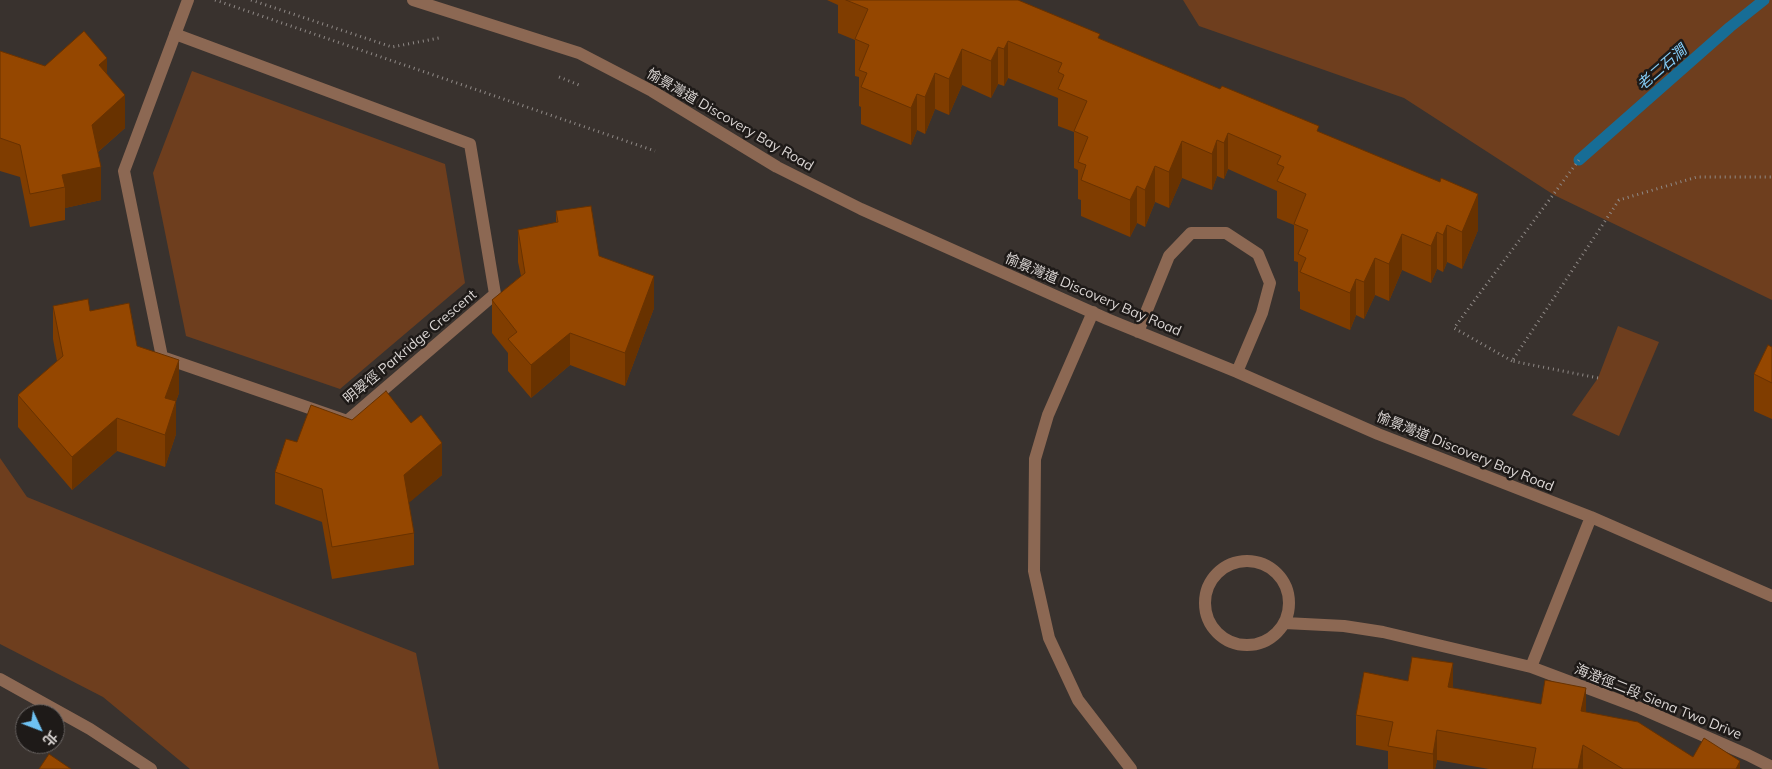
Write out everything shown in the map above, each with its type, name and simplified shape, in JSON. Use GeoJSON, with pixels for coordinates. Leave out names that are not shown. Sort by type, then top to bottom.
{"type":"FeatureCollection","features":[{"type":"Feature","properties":{"kind":"street","name":"明翠徑 Parkridge Crescent"},"geometry":{"type":"LineString","coordinates":[[175,34],[470,144],[495,294],[346,420],[162,357],[124,171],[175,34],[188,0]]}},
{"type":"Feature","properties":{"kind":"street","name":"愉景灣道 Discovery Bay Road"},"geometry":{"type":"LineString","coordinates":[[413,0],[579,53],[652,91],[777,167],[861,209],[1138,332],[1237,372],[1378,434],[1592,517],[1772,596]]}},
{"type":"Feature","properties":{"kind":"street"},"geometry":{"type":"LineString","coordinates":[[1138,332],[1169,256],[1191,232],[1226,233],[1258,254],[1270,283],[1262,313],[1237,372]]}},
{"type":"Feature","properties":{"kind":"street"},"geometry":{"type":"LineString","coordinates":[[1093,312],[1048,415],[1035,459],[1034,571],[1048,638],[1078,700],[1130,769]]}},
{"type":"Feature","properties":{"kind":"street"},"geometry":{"type":"LineString","coordinates":[[1531,667],[1592,517]]}},
{"type":"Feature","properties":{"kind":"street"},"geometry":{"type":"LineString","coordinates":[[1239,561],[1253,561],[1266,565],[1277,573],[1285,584],[1289,596],[1289,610],[1285,623],[1276,635],[1264,643],[1250,646],[1228,641],[1212,628],[1206,615],[1204,600],[1208,586],[1226,566],[1239,561]]}},
{"type":"Feature","properties":{"kind":"street","name":"海澄徑二段 Siena Two Drive"},"geometry":{"type":"LineString","coordinates":[[1285,623],[1344,626],[1383,632],[1531,667],[1640,708],[1772,767]]}},
{"type":"Feature","properties":{"kind":"street"},"geometry":{"type":"LineString","coordinates":[[0,679],[90,730],[151,769]]}},
{"type":"Feature","properties":{"kind":"path"},"geometry":{"type":"LineString","coordinates":[[215,0],[655,150]]}},
{"type":"Feature","properties":{"kind":"path"},"geometry":{"type":"LineString","coordinates":[[251,0],[392,47],[438,38],[447,40]]}},
{"type":"Feature","properties":{"kind":"path"},"geometry":{"type":"LineString","coordinates":[[552,74],[579,85]]}},
{"type":"Feature","properties":{"kind":"path"},"geometry":{"type":"LineString","coordinates":[[1579,160],[1454,328],[1512,361],[1598,378]]}},
{"type":"Feature","properties":{"kind":"path"},"geometry":{"type":"LineString","coordinates":[[1512,361],[1619,200],[1697,177],[1772,176]]}},
{"type":"Feature","properties":{"kind":"shaded area"},"geometry":{"type":"Polygon","coordinates":[[[1183,0],[1772,0],[1772,300],[1554,195],[1404,98],[1199,26],[1183,0]]]}},
{"type":"Feature","properties":{"kind":"shaded area"},"geometry":{"type":"Polygon","coordinates":[[[192,71],[445,164],[465,283],[340,389],[186,336],[153,173],[192,71]]]}},
{"type":"Feature","properties":{"kind":"shaded area"},"geometry":{"type":"Polygon","coordinates":[[[1618,326],[1659,342],[1619,436],[1572,415],[1598,378],[1618,326]]]}},
{"type":"Feature","properties":{"kind":"shaded area"},"geometry":{"type":"Polygon","coordinates":[[[0,458],[27,497],[416,653],[439,769],[190,769],[103,697],[0,644],[0,458]]]}},
{"type":"Feature","properties":{"kind":"building"},"geometry":{"type":"Polygon","coordinates":[[[846,0],[1018,0],[1100,34],[1098,38],[1220,89],[1222,86],[1319,126],[1317,131],[1440,182],[1441,178],[1478,194],[1462,232],[1447,225],[1443,235],[1437,232],[1431,246],[1402,234],[1389,264],[1375,258],[1364,282],[1356,279],[1350,293],[1300,272],[1306,258],[1298,254],[1308,230],[1294,224],[1306,194],[1277,181],[1284,167],[1277,164],[1281,156],[1228,133],[1224,143],[1217,140],[1212,154],[1182,141],[1169,172],[1155,166],[1145,190],[1137,186],[1130,200],[1081,180],[1086,165],[1078,162],[1088,137],[1074,131],[1087,101],[1058,89],[1064,75],[1058,72],[1062,63],[1008,41],[1004,49],[998,47],[991,61],[962,49],[949,79],[935,73],[925,97],[917,94],[911,108],[861,87],[867,73],[859,70],[869,45],[855,39],[868,9],[846,0]]]}},
{"type":"Feature","properties":{"kind":"building"},"geometry":{"type":"Polygon","coordinates":[[[84,31],[107,58],[99,65],[125,95],[92,125],[101,167],[62,175],[65,187],[30,194],[20,145],[0,138],[0,51],[45,66],[84,31]]]}},
{"type":"Feature","properties":{"kind":"building"},"geometry":{"type":"Polygon","coordinates":[[[591,206],[599,256],[654,276],[625,353],[570,333],[531,365],[508,339],[517,332],[492,300],[525,273],[518,230],[558,222],[556,211],[591,206]]]}},
{"type":"Feature","properties":{"kind":"building"},"geometry":{"type":"Polygon","coordinates":[[[88,299],[90,311],[129,303],[137,346],[179,360],[165,398],[176,401],[165,435],[117,418],[72,457],[18,395],[63,356],[53,306],[88,299]]]}},
{"type":"Feature","properties":{"kind":"building"},"geometry":{"type":"Polygon","coordinates":[[[1768,345],[1772,347],[1772,383],[1754,374],[1768,345]]]}},
{"type":"Feature","properties":{"kind":"building"},"geometry":{"type":"Polygon","coordinates":[[[386,391],[411,423],[421,415],[442,443],[404,475],[414,533],[332,547],[322,489],[275,472],[286,439],[297,442],[311,405],[352,420],[386,391]]]}},
{"type":"Feature","properties":{"kind":"building"},"geometry":{"type":"Polygon","coordinates":[[[1412,657],[1453,663],[1448,687],[1541,704],[1545,680],[1586,688],[1581,711],[1638,722],[1693,757],[1704,738],[1740,761],[1736,769],[1623,769],[1583,745],[1578,769],[1532,769],[1536,748],[1437,730],[1433,754],[1388,746],[1393,722],[1356,715],[1364,672],[1408,681],[1412,657]]]}},
{"type":"Feature","properties":{"kind":"building"},"geometry":{"type":"Polygon","coordinates":[[[49,754],[71,769],[39,769],[49,754]]]}},
{"type":"Feature","properties":{"kind":"waterway","name":"老二石澗"},"geometry":{"type":"LineString","coordinates":[[1579,160],[1730,27],[1764,0]]}}]}
